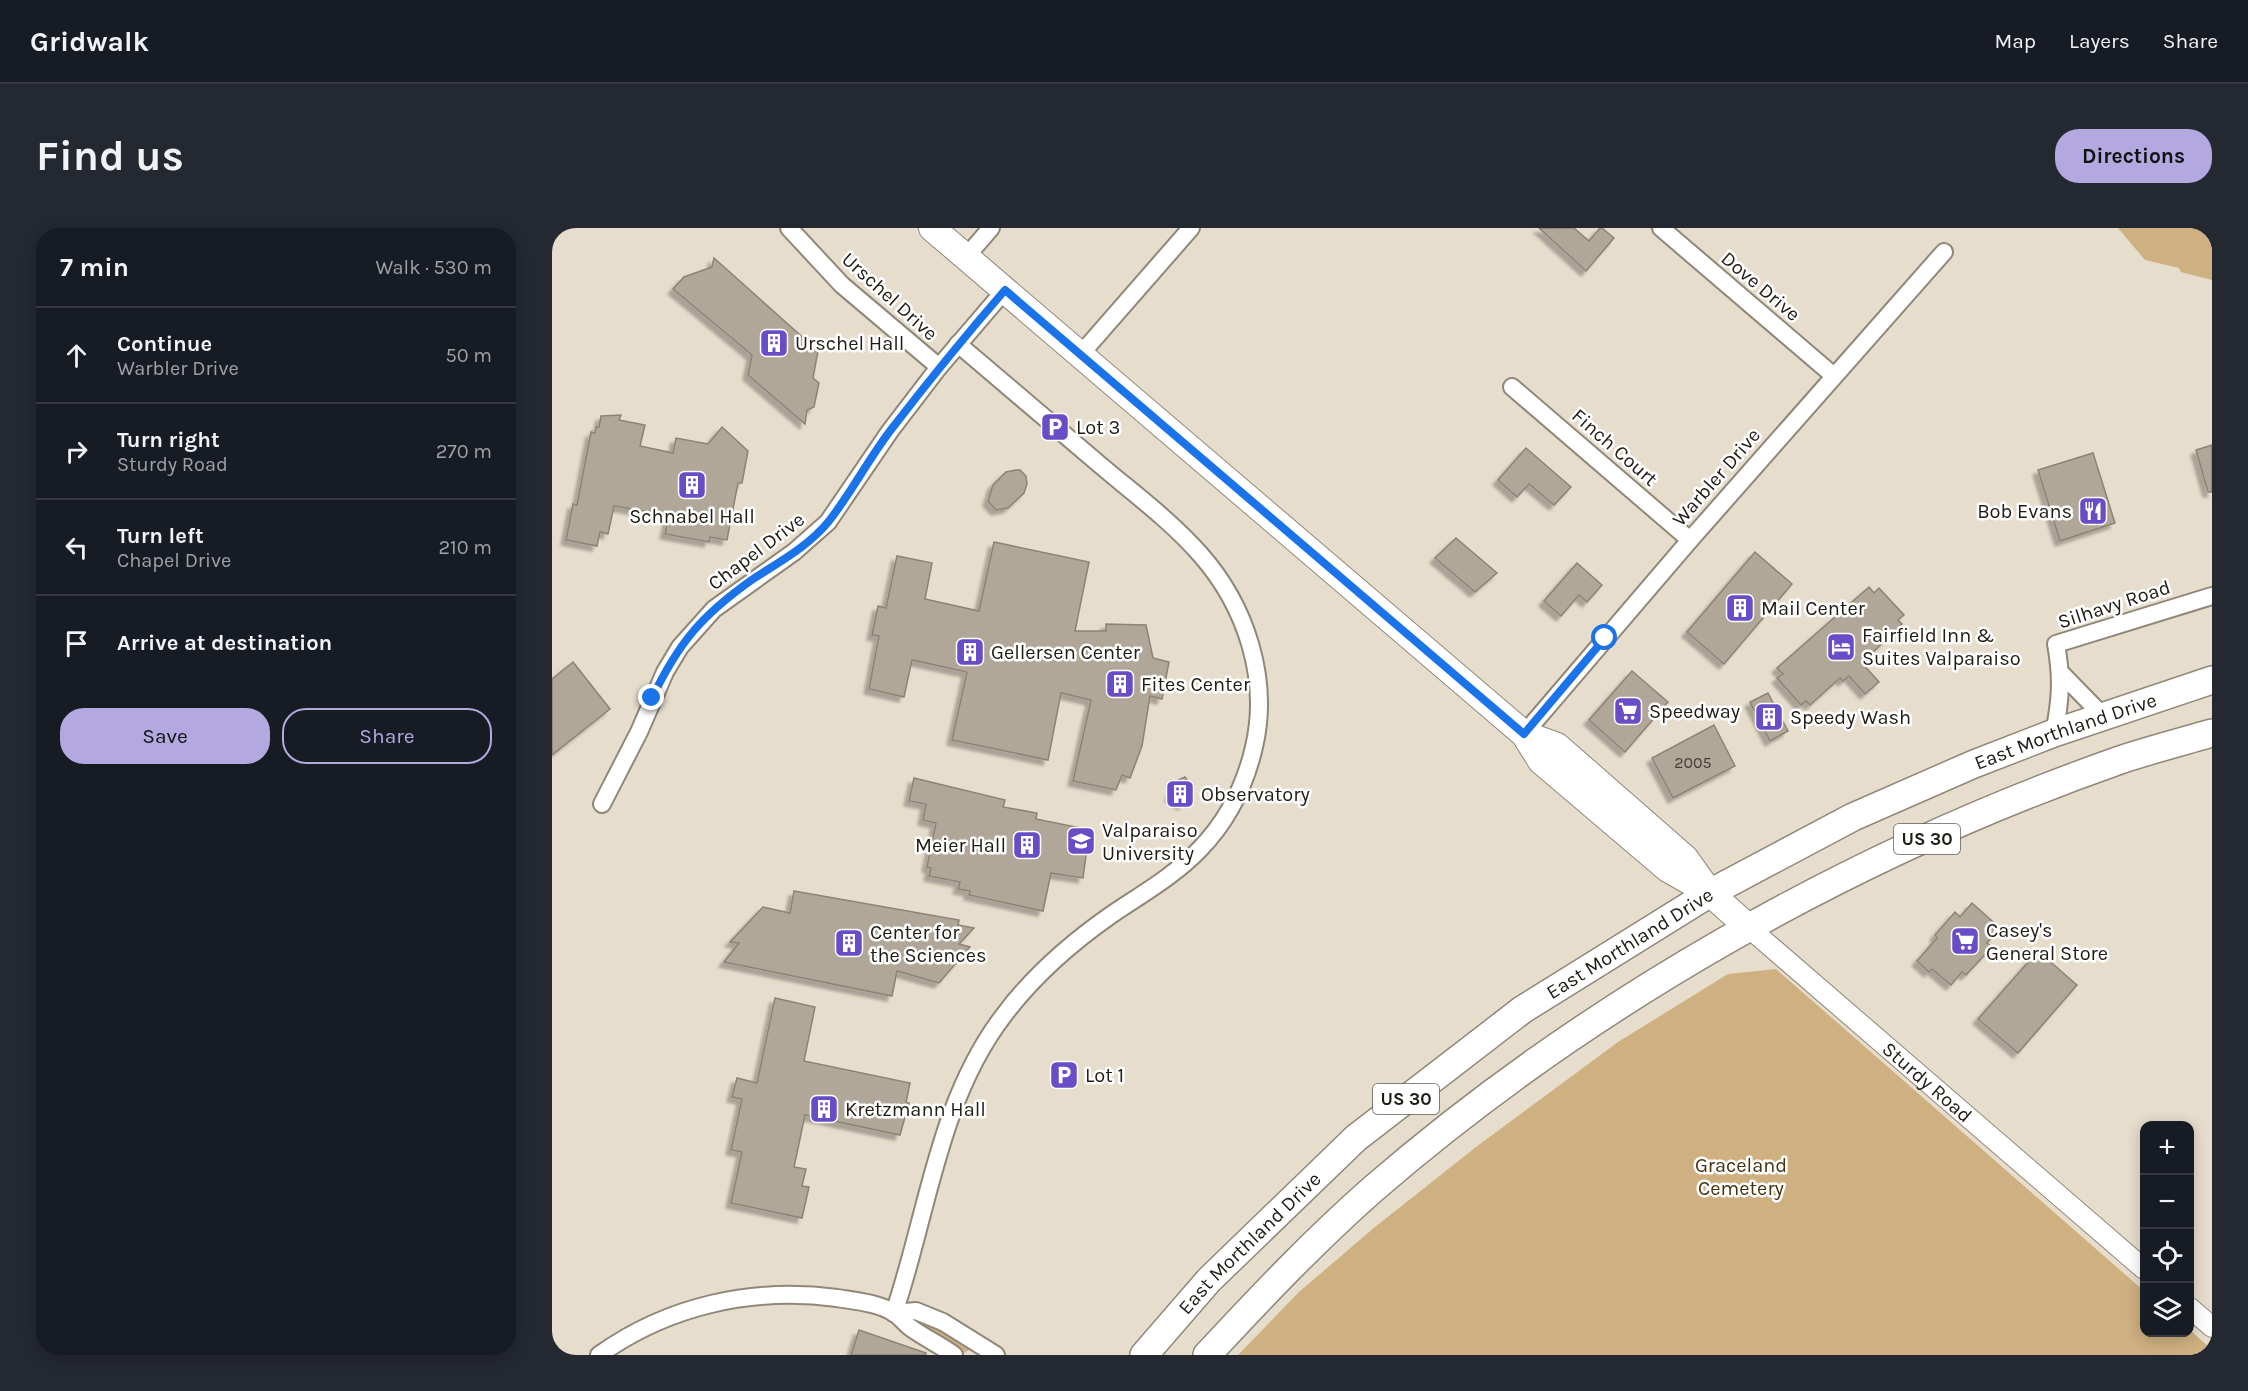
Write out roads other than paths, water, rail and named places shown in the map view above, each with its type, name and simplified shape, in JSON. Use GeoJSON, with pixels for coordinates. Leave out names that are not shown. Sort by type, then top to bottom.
{"type":"FeatureCollection","features":[{"type":"Feature","properties":{"kind":"highway","name":"East Morthland Drive"},"geometry":{"type":"LineString","coordinates":[[1144,1355],[1209,1280],[1356,1138],[1522,1010],[1710,893],[1853,817],[1974,764],[2054,733],[2212,680]]}},
{"type":"Feature","properties":{"kind":"highway","name":"US 30"},"geometry":{"type":"LineString","coordinates":[[1207,1355],[1264,1293],[1373,1190],[1499,1088],[1616,1007],[1748,927],[1874,863],[1993,809],[2121,760],[2212,733]]}},
{"type":"Feature","properties":{"kind":"main road","name":"Sturdy Road"},"geometry":{"type":"LineString","coordinates":[[932,228],[1524,734],[1541,761],[1668,869],[1710,893],[1748,927]]}},
{"type":"Feature","properties":{"kind":"street","name":"Urschel Drive"},"geometry":{"type":"LineString","coordinates":[[789,228],[842,285],[939,367]]}},
{"type":"Feature","properties":{"kind":"street"},"geometry":{"type":"LineString","coordinates":[[966,257],[991,228]]}},
{"type":"Feature","properties":{"kind":"street"},"geometry":{"type":"LineString","coordinates":[[1080,355],[1191,228]]}},
{"type":"Feature","properties":{"kind":"street","name":"Dove Drive"},"geometry":{"type":"LineString","coordinates":[[1661,228],[1834,376]]}},
{"type":"Feature","properties":{"kind":"street","name":"Warbler Drive"},"geometry":{"type":"LineString","coordinates":[[1524,734],[1690,540],[1944,252]]}},
{"type":"Feature","properties":{"kind":"street","name":"Chapel Drive"},"geometry":{"type":"LineString","coordinates":[[602,804],[639,732],[660,680],[680,647],[714,609],[794,552],[828,522],[890,431],[939,367],[1005,290]]}},
{"type":"Feature","properties":{"kind":"street"},"geometry":{"type":"LineString","coordinates":[[894,1313],[904,1283],[934,1164],[962,1087],[982,1048],[1003,1016],[1054,959],[1110,915],[1179,869],[1201,848],[1222,823],[1238,796],[1250,764],[1258,728],[1260,695],[1254,654],[1222,583],[1200,554],[1162,518],[958,344]]}},
{"type":"Feature","properties":{"kind":"street","name":"Finch Court"},"geometry":{"type":"LineString","coordinates":[[1512,387],[1690,540]]}},
{"type":"Feature","properties":{"kind":"street","name":"Silhavy Road"},"geometry":{"type":"LineString","coordinates":[[2054,733],[2061,693],[2061,673],[2056,644],[2212,596]]}},
{"type":"Feature","properties":{"kind":"street"},"geometry":{"type":"LineString","coordinates":[[2061,673],[2103,716]]}},
{"type":"Feature","properties":{"kind":"street","name":"Sturdy Road"},"geometry":{"type":"LineString","coordinates":[[1748,927],[2140,1265]]}},
{"type":"Feature","properties":{"kind":"street"},"geometry":{"type":"LineString","coordinates":[[599,1355],[622,1339],[678,1313],[747,1297],[813,1295],[851,1300],[894,1313],[916,1311],[943,1322],[996,1355]]}},
{"type":"Feature","properties":{"kind":"street"},"geometry":{"type":"LineString","coordinates":[[2194,1311],[2212,1327]]}},
{"type":"Feature","properties":{"kind":"street"},"geometry":{"type":"LineString","coordinates":[[894,1313],[910,1327],[954,1355]]}},
{"type":"Feature","properties":{"kind":"place","name":"Urschel Hall"},"geometry":{"type":"Point","coordinates":[774,343]}},
{"type":"Feature","properties":{"kind":"place","name":"Lot 3"},"geometry":{"type":"Point","coordinates":[1055,427]}},
{"type":"Feature","properties":{"kind":"place","name":"Schnabel Hall"},"geometry":{"type":"Point","coordinates":[692,485]}},
{"type":"Feature","properties":{"kind":"place","name":"Bob Evans"},"geometry":{"type":"Point","coordinates":[2093,511]}},
{"type":"Feature","properties":{"kind":"place","name":"Mail Center"},"geometry":{"type":"Point","coordinates":[1740,608]}},
{"type":"Feature","properties":{"kind":"place","name":"Fairfield Inn & Suites Valparaiso"},"geometry":{"type":"Point","coordinates":[1841,647]}},
{"type":"Feature","properties":{"kind":"place","name":"Gellersen Center"},"geometry":{"type":"Point","coordinates":[970,652]}},
{"type":"Feature","properties":{"kind":"place","name":"Fites Center"},"geometry":{"type":"Point","coordinates":[1120,684]}},
{"type":"Feature","properties":{"kind":"place","name":"Speedway"},"geometry":{"type":"Point","coordinates":[1628,711]}},
{"type":"Feature","properties":{"kind":"place","name":"Speedy Wash"},"geometry":{"type":"Point","coordinates":[1769,717]}},
{"type":"Feature","properties":{"kind":"place","name":"Observatory"},"geometry":{"type":"Point","coordinates":[1180,794]}},
{"type":"Feature","properties":{"kind":"place","name":"Valparaiso University"},"geometry":{"type":"Point","coordinates":[1081,841]}},
{"type":"Feature","properties":{"kind":"place","name":"Meier Hall"},"geometry":{"type":"Point","coordinates":[1027,845]}},
{"type":"Feature","properties":{"kind":"place","name":"Casey's General Store"},"geometry":{"type":"Point","coordinates":[1965,941]}},
{"type":"Feature","properties":{"kind":"place","name":"Center for the Sciences"},"geometry":{"type":"Point","coordinates":[849,943]}},
{"type":"Feature","properties":{"kind":"place","name":"Lot 1"},"geometry":{"type":"Point","coordinates":[1064,1075]}},
{"type":"Feature","properties":{"kind":"place","name":"Kretzmann Hall"},"geometry":{"type":"Point","coordinates":[824,1109]}},
{"type":"Feature","properties":{"kind":"park label","name":"Graceland Cemetery"},"geometry":{"type":"Point","coordinates":[1741,1176]}}]}
